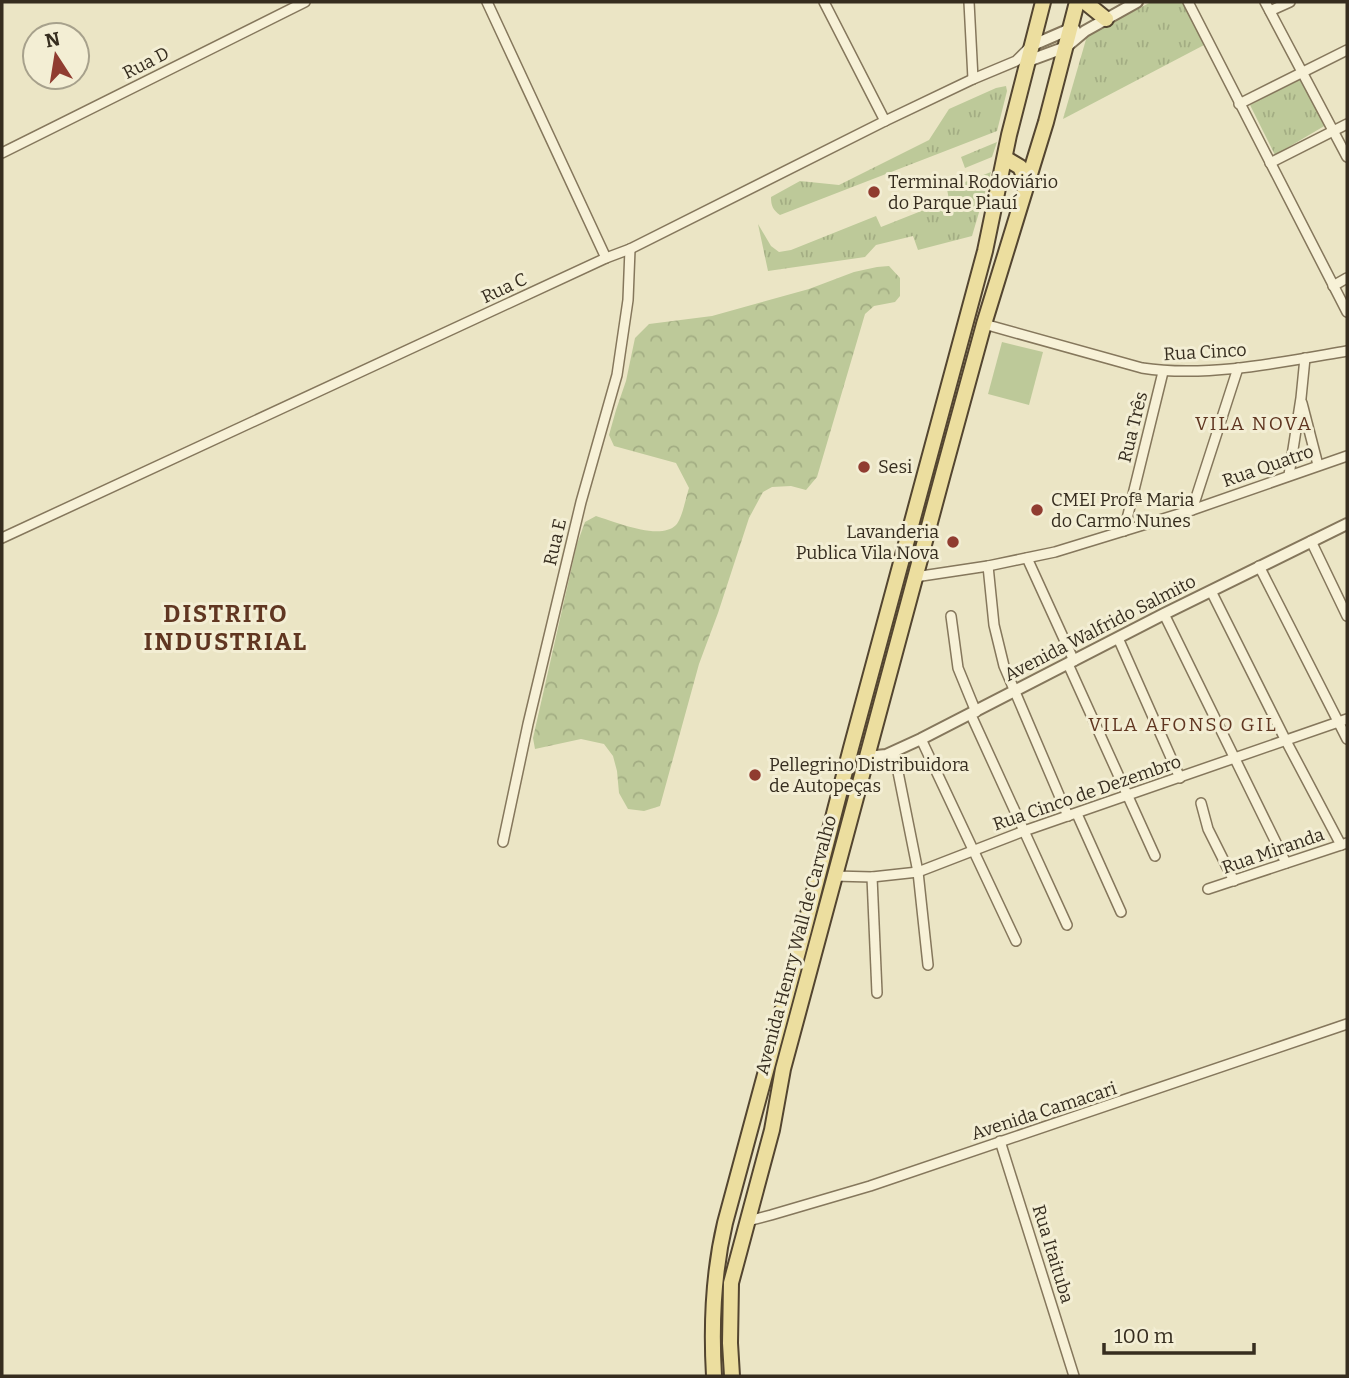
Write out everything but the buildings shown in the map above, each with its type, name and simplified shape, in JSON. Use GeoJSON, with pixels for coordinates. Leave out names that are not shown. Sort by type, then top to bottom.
{"type":"FeatureCollection","features":[{"type":"Feature","properties":{"kind":"main road","name":"Avenida Henry Wall de Carvalho"},"geometry":{"type":"LineString","coordinates":[[714,1376],[713,1302],[725,1223],[985,251],[1022,61],[1033,45],[1043,2]]}},
{"type":"Feature","properties":{"kind":"main road","name":"Avenida Henry Wall de Carvalho"},"geometry":{"type":"LineString","coordinates":[[732,1376],[731,1283],[770,1136],[780,1081],[985,324],[1066,47],[1078,30],[1077,2]]}},
{"type":"Feature","properties":{"kind":"main road"},"geometry":{"type":"LineString","coordinates":[[1085,2],[1106,19]]}},
{"type":"Feature","properties":{"kind":"main road"},"geometry":{"type":"LineString","coordinates":[[1005,158],[1023,171],[1020,211]]}},
{"type":"Feature","properties":{"kind":"main road"},"geometry":{"type":"LineString","coordinates":[[909,533],[926,537]]}},
{"type":"Feature","properties":{"kind":"main road"},"geometry":{"type":"LineString","coordinates":[[850,748],[867,757]]}},
{"type":"Feature","properties":{"kind":"main road"},"geometry":{"type":"LineString","coordinates":[[825,846],[840,853]]}},
{"type":"Feature","properties":{"kind":"main road"},"geometry":{"type":"LineString","coordinates":[[749,1132],[760,1131],[770,1136]]}},
{"type":"Feature","properties":{"kind":"main road"},"geometry":{"type":"LineString","coordinates":[[725,1223],[734,1230],[747,1225]]}},
{"type":"Feature","properties":{"kind":"street","name":"Rua D"},"geometry":{"type":"LineString","coordinates":[[2,153],[304,2]]}},
{"type":"Feature","properties":{"kind":"street"},"geometry":{"type":"LineString","coordinates":[[487,2],[606,258]]}},
{"type":"Feature","properties":{"kind":"street"},"geometry":{"type":"LineString","coordinates":[[824,2],[885,121]]}},
{"type":"Feature","properties":{"kind":"street"},"geometry":{"type":"LineString","coordinates":[[969,2],[973,79]]}},
{"type":"Feature","properties":{"kind":"street"},"geometry":{"type":"LineString","coordinates":[[1033,45],[1106,19],[1137,2]]}},
{"type":"Feature","properties":{"kind":"street"},"geometry":{"type":"LineString","coordinates":[[1188,2],[1347,313]]}},
{"type":"Feature","properties":{"kind":"street"},"geometry":{"type":"LineString","coordinates":[[1265,2],[1347,158]]}},
{"type":"Feature","properties":{"kind":"street"},"geometry":{"type":"LineString","coordinates":[[1270,11],[1290,2]]}},
{"type":"Feature","properties":{"kind":"street"},"geometry":{"type":"LineString","coordinates":[[1022,61],[1066,47]]}},
{"type":"Feature","properties":{"kind":"street"},"geometry":{"type":"LineString","coordinates":[[1239,104],[1347,50]]}},
{"type":"Feature","properties":{"kind":"street","name":"Rua C"},"geometry":{"type":"LineString","coordinates":[[2,538],[630,249],[973,79],[1022,61]]}},
{"type":"Feature","properties":{"kind":"street"},"geometry":{"type":"LineString","coordinates":[[1270,163],[1347,124]]}},
{"type":"Feature","properties":{"kind":"street","name":"Rua E"},"geometry":{"type":"LineString","coordinates":[[503,842],[578,515],[617,375],[628,300],[630,249]]}},
{"type":"Feature","properties":{"kind":"street"},"geometry":{"type":"LineString","coordinates":[[1333,286],[1347,278]]}},
{"type":"Feature","properties":{"kind":"street","name":"Rua Cinco"},"geometry":{"type":"LineString","coordinates":[[985,324],[1163,372],[1238,368],[1347,351]]}},
{"type":"Feature","properties":{"kind":"street"},"geometry":{"type":"LineString","coordinates":[[1289,475],[1305,358]]}},
{"type":"Feature","properties":{"kind":"street"},"geometry":{"type":"LineString","coordinates":[[1192,510],[1238,368]]}},
{"type":"Feature","properties":{"kind":"street","name":"Rua Três"},"geometry":{"type":"LineString","coordinates":[[1124,530],[1163,372]]}},
{"type":"Feature","properties":{"kind":"street"},"geometry":{"type":"LineString","coordinates":[[1301,398],[1318,466]]}},
{"type":"Feature","properties":{"kind":"street","name":"Rua Quatro"},"geometry":{"type":"LineString","coordinates":[[915,577],[1055,552],[1192,510],[1347,456]]}},
{"type":"Feature","properties":{"kind":"street","name":"Avenida Walfrido Salmito"},"geometry":{"type":"LineString","coordinates":[[867,757],[880,757],[921,739],[1259,566],[1347,524]]}},
{"type":"Feature","properties":{"kind":"street"},"geometry":{"type":"LineString","coordinates":[[1311,541],[1347,616]]}},
{"type":"Feature","properties":{"kind":"street"},"geometry":{"type":"LineString","coordinates":[[1027,558],[1155,856]]}},
{"type":"Feature","properties":{"kind":"street"},"geometry":{"type":"LineString","coordinates":[[988,566],[997,642],[1008,678],[1121,912]]}},
{"type":"Feature","properties":{"kind":"street"},"geometry":{"type":"LineString","coordinates":[[1259,566],[1343,720],[1347,739]]}},
{"type":"Feature","properties":{"kind":"street"},"geometry":{"type":"LineString","coordinates":[[1211,591],[1285,739],[1344,844]]}},
{"type":"Feature","properties":{"kind":"street"},"geometry":{"type":"LineString","coordinates":[[1164,614],[1286,863]]}},
{"type":"Feature","properties":{"kind":"street"},"geometry":{"type":"LineString","coordinates":[[951,616],[958,668],[973,713],[1068,925]]}},
{"type":"Feature","properties":{"kind":"street"},"geometry":{"type":"LineString","coordinates":[[1118,638],[1180,778]]}},
{"type":"Feature","properties":{"kind":"street","name":"Rua Cinco de Dezembro"},"geometry":{"type":"LineString","coordinates":[[834,876],[872,877],[918,872],[1024,831],[1343,720]]}},
{"type":"Feature","properties":{"kind":"street"},"geometry":{"type":"LineString","coordinates":[[921,739],[1016,941]]}},
{"type":"Feature","properties":{"kind":"street"},"geometry":{"type":"LineString","coordinates":[[894,752],[918,872],[928,965]]}},
{"type":"Feature","properties":{"kind":"street"},"geometry":{"type":"LineString","coordinates":[[1201,803],[1208,829],[1234,881]]}},
{"type":"Feature","properties":{"kind":"street","name":"Rua Miranda"},"geometry":{"type":"LineString","coordinates":[[1208,890],[1344,844]]}},
{"type":"Feature","properties":{"kind":"street"},"geometry":{"type":"LineString","coordinates":[[872,877],[877,993]]}},
{"type":"Feature","properties":{"kind":"street","name":"Avenida Camacari"},"geometry":{"type":"LineString","coordinates":[[747,1225],[1347,1024]]}},
{"type":"Feature","properties":{"kind":"street","name":"Rua Itaituba"},"geometry":{"type":"LineString","coordinates":[[1000,1141],[1074,1376]]}},
{"type":"Feature","properties":{"kind":"green space"},"geometry":{"type":"Polygon","coordinates":[[[1151,2],[1185,2],[1206,44],[1063,119],[1087,36],[1151,2]]]}},
{"type":"Feature","properties":{"kind":"green space"},"geometry":{"type":"Polygon","coordinates":[[[1300,79],[1326,125],[1275,155],[1250,105],[1300,79]]]}},
{"type":"Feature","properties":{"kind":"green space"},"geometry":{"type":"Polygon","coordinates":[[[1006,86],[997,131],[780,215],[773,208],[771,197],[800,181],[839,185],[929,140],[949,109],[1006,86]]]}},
{"type":"Feature","properties":{"kind":"green space"},"geometry":{"type":"Polygon","coordinates":[[[997,142],[992,157],[965,168],[961,157],[997,142]]]}},
{"type":"Feature","properties":{"kind":"green space"},"geometry":{"type":"Polygon","coordinates":[[[991,172],[972,236],[918,250],[913,236],[876,245],[865,257],[768,271],[758,224],[771,246],[779,252],[791,250],[876,216],[881,227],[949,200],[947,189],[991,172]]]}},
{"type":"Feature","properties":{"kind":"green space"},"geometry":{"type":"Polygon","coordinates":[[[889,266],[900,278],[900,296],[895,302],[874,306],[865,314],[817,477],[806,490],[791,486],[772,487],[763,492],[749,518],[699,664],[660,806],[644,811],[628,809],[619,793],[613,756],[604,744],[581,739],[535,749],[533,738],[577,544],[585,522],[596,516],[649,531],[669,529],[678,522],[689,488],[676,463],[614,446],[609,435],[626,381],[635,338],[649,324],[712,316],[809,289],[854,272],[889,266]]]}},
{"type":"Feature","properties":{"kind":"green space"},"geometry":{"type":"Polygon","coordinates":[[[1002,342],[1043,352],[1029,405],[988,394],[1002,342]]]}},
{"type":"Feature","properties":{"kind":"place","name":"Terminal Rodoviário do Parque Piauí"},"geometry":{"type":"Point","coordinates":[874,192]}},
{"type":"Feature","properties":{"kind":"place","name":"Sesi"},"geometry":{"type":"Point","coordinates":[864,467]}},
{"type":"Feature","properties":{"kind":"place","name":"CMEI Profª Maria do Carmo Nunes"},"geometry":{"type":"Point","coordinates":[1037,510]}},
{"type":"Feature","properties":{"kind":"place","name":"Lavanderia Publica Vila Nova"},"geometry":{"type":"Point","coordinates":[953,542]}},
{"type":"Feature","properties":{"kind":"place","name":"Pellegrino Distribuidora de Autopeças"},"geometry":{"type":"Point","coordinates":[755,775]}},
{"type":"Feature","properties":{"kind":"district","name":"VILA NOVA"},"geometry":{"type":"Point","coordinates":[1254,423]}},
{"type":"Feature","properties":{"kind":"district","name":"DISTRITO INDUSTRIAL"},"geometry":{"type":"Point","coordinates":[226,628]}},
{"type":"Feature","properties":{"kind":"district","name":"VILA AFONSO GIL"},"geometry":{"type":"Point","coordinates":[1183,724]}}]}
